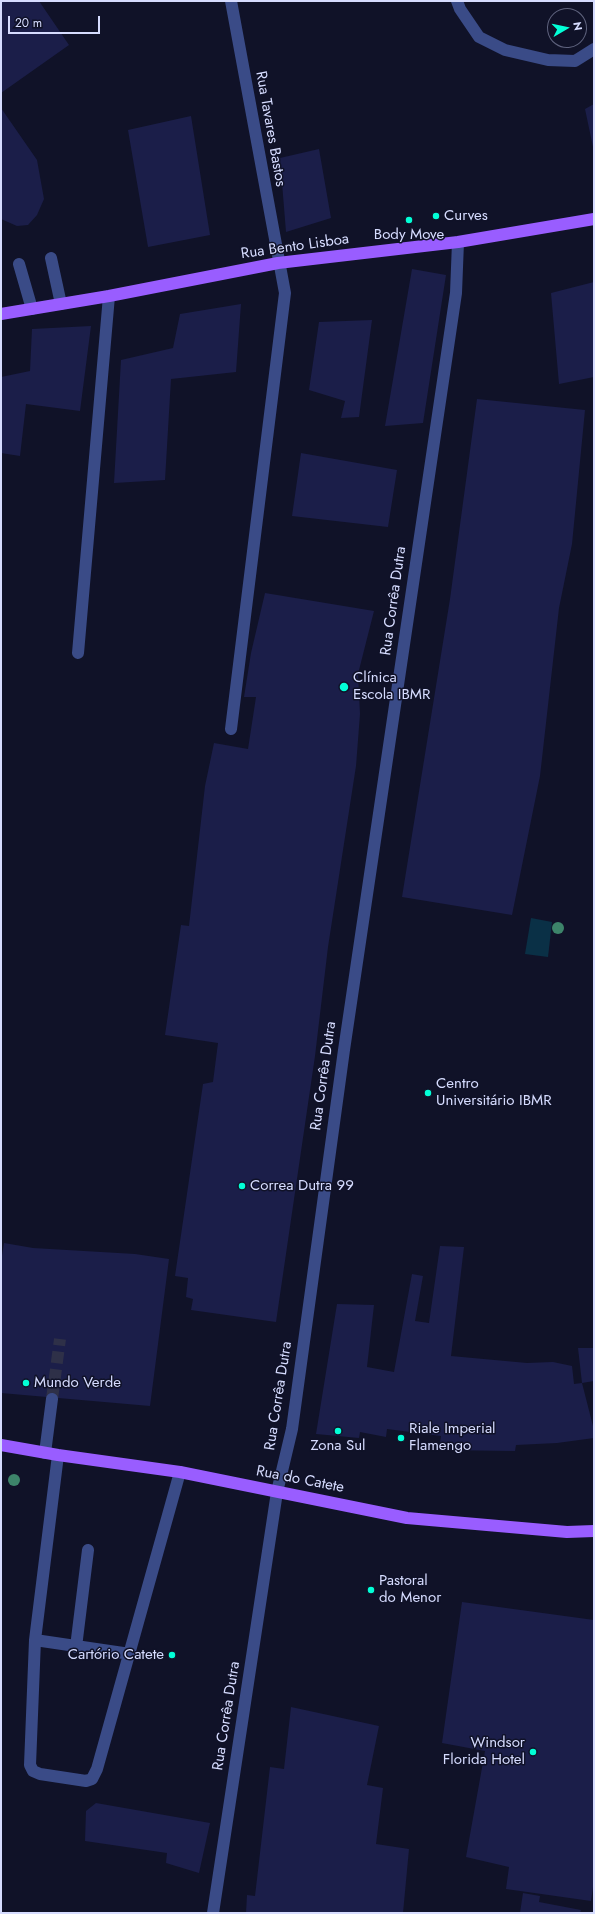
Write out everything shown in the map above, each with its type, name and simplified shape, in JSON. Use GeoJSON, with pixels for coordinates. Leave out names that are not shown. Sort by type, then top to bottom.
{"type":"FeatureCollection","features":[{"type":"Feature","properties":{"kind":"main road","name":"Rua Bento Lisboa"},"geometry":{"type":"LineString","coordinates":[[1,314],[109,296],[278,263],[458,242],[594,219]]}},
{"type":"Feature","properties":{"kind":"main road","name":"Rua do Catete"},"geometry":{"type":"LineString","coordinates":[[1,1445],[58,1455],[180,1472],[406,1518],[567,1532],[594,1531]]}},
{"type":"Feature","properties":{"kind":"street","name":"Rua Tavares Bastos"},"geometry":{"type":"LineString","coordinates":[[231,1],[278,263],[285,294],[231,729]]}},
{"type":"Feature","properties":{"kind":"street"},"geometry":{"type":"LineString","coordinates":[[457,1],[460,9],[479,37],[505,50],[548,60],[575,61],[594,49]]}},
{"type":"Feature","properties":{"kind":"street","name":"Rua Corrêa Dutra"},"geometry":{"type":"LineString","coordinates":[[213,1913],[278,1492],[292,1429],[344,1050],[456,293],[458,242]]}},
{"type":"Feature","properties":{"kind":"street"},"geometry":{"type":"LineString","coordinates":[[50,258],[61,304]]}},
{"type":"Feature","properties":{"kind":"street"},"geometry":{"type":"LineString","coordinates":[[19,264],[32,309]]}},
{"type":"Feature","properties":{"kind":"street"},"geometry":{"type":"LineString","coordinates":[[78,653],[109,296]]}},
{"type":"Feature","properties":{"kind":"street"},"geometry":{"type":"LineString","coordinates":[[45,1453],[52,1399]]}},
{"type":"Feature","properties":{"kind":"street"},"geometry":{"type":"LineString","coordinates":[[58,1455],[35,1640],[30,1765],[33,1771],[40,1774],[86,1780],[92,1779],[97,1769],[180,1472]]}},
{"type":"Feature","properties":{"kind":"street"},"geometry":{"type":"LineString","coordinates":[[76,1647],[88,1550]]}},
{"type":"Feature","properties":{"kind":"street"},"geometry":{"type":"LineString","coordinates":[[35,1640],[130,1654]]}},
{"type":"Feature","properties":{"kind":"water"},"geometry":{"type":"Polygon","coordinates":[[[531,918],[552,922],[548,957],[525,954],[531,918]]]}},
{"type":"Feature","properties":{"kind":"building"},"geometry":{"type":"Polygon","coordinates":[[[1,1],[39,1],[69,45],[1,93],[1,1]]]}},
{"type":"Feature","properties":{"kind":"building"},"geometry":{"type":"Polygon","coordinates":[[[594,104],[594,147],[593,147],[585,109],[594,104]]]}},
{"type":"Feature","properties":{"kind":"building"},"geometry":{"type":"Polygon","coordinates":[[[1,108],[37,160],[44,199],[37,215],[28,225],[17,226],[1,219],[1,108]]]}},
{"type":"Feature","properties":{"kind":"building"},"geometry":{"type":"Polygon","coordinates":[[[191,116],[210,235],[148,247],[128,130],[191,116]]]}},
{"type":"Feature","properties":{"kind":"building"},"geometry":{"type":"Polygon","coordinates":[[[319,149],[331,218],[286,232],[280,158],[319,149]]]}},
{"type":"Feature","properties":{"kind":"building"},"geometry":{"type":"Polygon","coordinates":[[[412,269],[446,275],[423,423],[385,426],[412,269]]]}},
{"type":"Feature","properties":{"kind":"building"},"geometry":{"type":"Polygon","coordinates":[[[594,282],[594,377],[559,384],[551,293],[594,282]]]}},
{"type":"Feature","properties":{"kind":"building"},"geometry":{"type":"Polygon","coordinates":[[[241,304],[236,372],[171,379],[165,480],[114,483],[121,360],[173,348],[180,314],[241,304]]]}},
{"type":"Feature","properties":{"kind":"building"},"geometry":{"type":"Polygon","coordinates":[[[372,320],[359,417],[341,418],[345,401],[309,390],[319,322],[372,320]]]}},
{"type":"Feature","properties":{"kind":"building"},"geometry":{"type":"Polygon","coordinates":[[[91,326],[80,411],[26,404],[20,456],[1,453],[1,377],[30,371],[32,329],[91,326]]]}},
{"type":"Feature","properties":{"kind":"building"},"geometry":{"type":"Polygon","coordinates":[[[477,399],[585,410],[572,544],[559,608],[540,776],[512,915],[402,897],[450,599],[477,399]]]}},
{"type":"Feature","properties":{"kind":"building"},"geometry":{"type":"Polygon","coordinates":[[[301,453],[397,470],[388,527],[292,516],[301,453]]]}},
{"type":"Feature","properties":{"kind":"building"},"geometry":{"type":"Polygon","coordinates":[[[265,593],[374,611],[358,674],[360,714],[356,766],[328,947],[315,1056],[276,1322],[191,1310],[193,1299],[186,1297],[188,1278],[175,1276],[203,1084],[213,1082],[218,1043],[165,1035],[181,925],[189,926],[205,786],[214,743],[248,749],[256,697],[244,697],[251,653],[265,593]]]}},
{"type":"Feature","properties":{"kind":"building"},"geometry":{"type":"Polygon","coordinates":[[[4,1243],[33,1248],[135,1254],[169,1259],[150,1406],[1,1393],[1,1262],[4,1243]]]}},
{"type":"Feature","properties":{"kind":"building"},"geometry":{"type":"Polygon","coordinates":[[[440,1246],[464,1247],[451,1356],[527,1363],[553,1362],[572,1366],[574,1384],[582,1383],[594,1430],[594,1438],[557,1443],[516,1445],[515,1451],[439,1450],[441,1436],[387,1429],[386,1437],[360,1432],[359,1438],[316,1434],[337,1304],[374,1305],[367,1367],[394,1372],[412,1274],[423,1276],[415,1321],[429,1323],[440,1246]]]}},
{"type":"Feature","properties":{"kind":"building"},"geometry":{"type":"Polygon","coordinates":[[[578,1348],[594,1348],[594,1381],[582,1383],[578,1348]]]}},
{"type":"Feature","properties":{"kind":"building"},"geometry":{"type":"Polygon","coordinates":[[[462,1602],[594,1620],[594,1880],[591,1901],[506,1889],[509,1867],[466,1857],[485,1751],[442,1743],[462,1602]]]}},
{"type":"Feature","properties":{"kind":"building"},"geometry":{"type":"Polygon","coordinates":[[[291,1707],[379,1726],[367,1785],[383,1788],[376,1844],[409,1849],[403,1913],[246,1913],[247,1895],[255,1896],[270,1767],[284,1769],[291,1707]]]}},
{"type":"Feature","properties":{"kind":"building"},"geometry":{"type":"Polygon","coordinates":[[[96,1803],[210,1823],[199,1873],[166,1863],[167,1853],[85,1841],[86,1811],[96,1803]]]}},
{"type":"Feature","properties":{"kind":"building"},"geometry":{"type":"Polygon","coordinates":[[[523,1893],[540,1896],[539,1902],[581,1910],[580,1913],[520,1913],[523,1893]]]}},
{"type":"Feature","properties":{"kind":"tunnel"},"geometry":{"type":"LineString","coordinates":[[52,1399],[60,1339]]}},
{"type":"Feature","properties":{"kind":"place","name":"Curves"},"geometry":{"type":"Point","coordinates":[436,216]}},
{"type":"Feature","properties":{"kind":"place","name":"Body Move"},"geometry":{"type":"Point","coordinates":[409,220]}},
{"type":"Feature","properties":{"kind":"place","name":"Clínica Escola IBMR"},"geometry":{"type":"Point","coordinates":[344,687]}},
{"type":"Feature","properties":{"kind":"place","name":"Centro Universitário IBMR"},"geometry":{"type":"Point","coordinates":[428,1093]}},
{"type":"Feature","properties":{"kind":"place","name":"Correa Dutra 99"},"geometry":{"type":"Point","coordinates":[242,1186]}},
{"type":"Feature","properties":{"kind":"place","name":"Mundo Verde"},"geometry":{"type":"Point","coordinates":[26,1383]}},
{"type":"Feature","properties":{"kind":"place","name":"Zona Sul"},"geometry":{"type":"Point","coordinates":[338,1431]}},
{"type":"Feature","properties":{"kind":"place","name":"Riale Imperial Flamengo"},"geometry":{"type":"Point","coordinates":[401,1438]}},
{"type":"Feature","properties":{"kind":"place","name":"Pastoral do Menor"},"geometry":{"type":"Point","coordinates":[371,1590]}},
{"type":"Feature","properties":{"kind":"place","name":"Cartório Catete"},"geometry":{"type":"Point","coordinates":[172,1655]}},
{"type":"Feature","properties":{"kind":"place","name":"Windsor Florida Hotel"},"geometry":{"type":"Point","coordinates":[533,1752]}}]}
